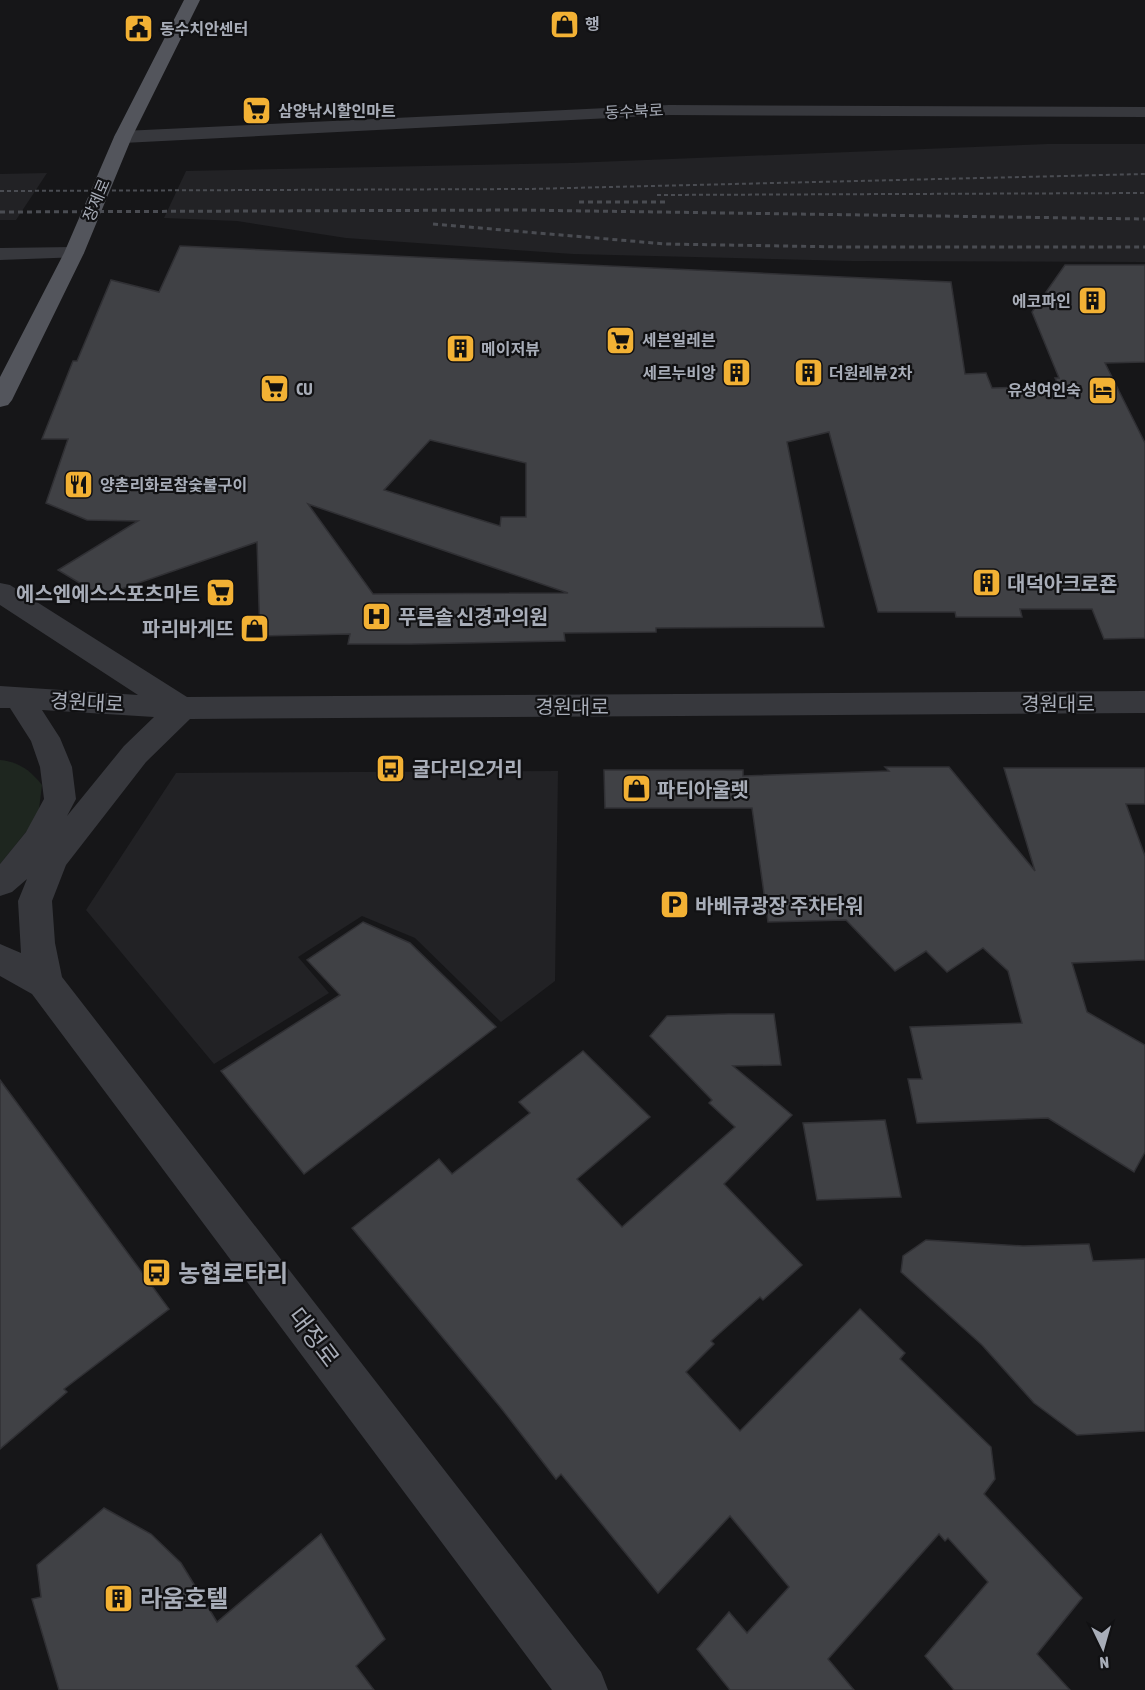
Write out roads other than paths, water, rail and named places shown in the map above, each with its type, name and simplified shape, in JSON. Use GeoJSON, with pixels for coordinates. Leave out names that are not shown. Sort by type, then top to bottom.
{"type":"FeatureCollection","features":[{"type":"Feature","properties":{"kind":"main road","name":"장제로"},"geometry":{"type":"LineString","coordinates":[[0,400],[74,253],[123,137],[191,0]]}},
{"type":"Feature","properties":{"kind":"main road"},"geometry":{"type":"LineString","coordinates":[[183,18],[208,4]]}},
{"type":"Feature","properties":{"kind":"street","name":"동수북로"},"geometry":{"type":"LineString","coordinates":[[123,137],[669,110],[1145,112]]}},
{"type":"Feature","properties":{"kind":"street"},"geometry":{"type":"LineString","coordinates":[[0,254],[74,253]]}},
{"type":"Feature","properties":{"kind":"street"},"geometry":{"type":"LineString","coordinates":[[0,592],[182,708],[135,753],[52,859],[35,901],[38,943],[45,983]]}},
{"type":"Feature","properties":{"kind":"street"},"geometry":{"type":"LineString","coordinates":[[0,882],[11,874],[38,841],[60,799],[56,767],[45,738],[6,701]]}},
{"type":"Feature","properties":{"kind":"street","name":"경원대로"},"geometry":{"type":"LineString","coordinates":[[6,701],[182,708],[1145,702]]}},
{"type":"Feature","properties":{"kind":"street"},"geometry":{"type":"LineString","coordinates":[[0,959],[45,983]]}},
{"type":"Feature","properties":{"kind":"street"},"geometry":{"type":"LineString","coordinates":[[0,986],[45,983]]}},
{"type":"Feature","properties":{"kind":"street","name":"대정로"},"geometry":{"type":"LineString","coordinates":[[45,983],[583,1690]]}},
{"type":"Feature","properties":{"kind":"railway"},"geometry":{"type":"LineString","coordinates":[[0,191],[528,189],[1145,174]]}},
{"type":"Feature","properties":{"kind":"railway"},"geometry":{"type":"LineString","coordinates":[[657,195],[1145,193]]}},
{"type":"Feature","properties":{"kind":"railway"},"geometry":{"type":"LineString","coordinates":[[579,202],[669,202]]}},
{"type":"Feature","properties":{"kind":"railway"},"geometry":{"type":"LineString","coordinates":[[0,212],[519,210],[1145,219]]}},
{"type":"Feature","properties":{"kind":"railway"},"geometry":{"type":"LineString","coordinates":[[433,224],[666,244],[843,247],[1145,247]]}},
{"type":"Feature","properties":{"kind":"place","name":"행"},"geometry":{"type":"Point","coordinates":[564,24]}},
{"type":"Feature","properties":{"kind":"place","name":"동수치안센터"},"geometry":{"type":"Point","coordinates":[139,29]}},
{"type":"Feature","properties":{"kind":"place","name":"삼양낚시할인마트"},"geometry":{"type":"Point","coordinates":[257,111]}},
{"type":"Feature","properties":{"kind":"place","name":"에코파인"},"geometry":{"type":"Point","coordinates":[1092,301]}},
{"type":"Feature","properties":{"kind":"place","name":"세븐일레븐"},"geometry":{"type":"Point","coordinates":[621,340]}},
{"type":"Feature","properties":{"kind":"place","name":"메이저뷰"},"geometry":{"type":"Point","coordinates":[460,349]}},
{"type":"Feature","properties":{"kind":"place","name":"세르누비앙"},"geometry":{"type":"Point","coordinates":[737,373]}},
{"type":"Feature","properties":{"kind":"place","name":"더원레뷰 2차"},"geometry":{"type":"Point","coordinates":[808,373]}},
{"type":"Feature","properties":{"kind":"place","name":"CU"},"geometry":{"type":"Point","coordinates":[275,389]}},
{"type":"Feature","properties":{"kind":"place","name":"유성여인숙"},"geometry":{"type":"Point","coordinates":[1102,390]}},
{"type":"Feature","properties":{"kind":"place","name":"양촌리화로참숯불구이"},"geometry":{"type":"Point","coordinates":[79,485]}},
{"type":"Feature","properties":{"kind":"place","name":"대덕아크로죤"},"geometry":{"type":"Point","coordinates":[986,583]}},
{"type":"Feature","properties":{"kind":"place","name":"에스엔에스스포츠마트"},"geometry":{"type":"Point","coordinates":[221,593]}},
{"type":"Feature","properties":{"kind":"place","name":"푸른솔 신경과의원"},"geometry":{"type":"Point","coordinates":[377,616]}},
{"type":"Feature","properties":{"kind":"place","name":"파리바게뜨"},"geometry":{"type":"Point","coordinates":[255,628]}},
{"type":"Feature","properties":{"kind":"place","name":"굴다리오거리"},"geometry":{"type":"Point","coordinates":[391,768]}},
{"type":"Feature","properties":{"kind":"place","name":"파티아울렛"},"geometry":{"type":"Point","coordinates":[636,789]}},
{"type":"Feature","properties":{"kind":"place","name":"바베큐광장 주차타워"},"geometry":{"type":"Point","coordinates":[674,905]}},
{"type":"Feature","properties":{"kind":"place","name":"농협로타리"},"geometry":{"type":"Point","coordinates":[157,1273]}},
{"type":"Feature","properties":{"kind":"place","name":"라움호텔"},"geometry":{"type":"Point","coordinates":[119,1598]}}]}
